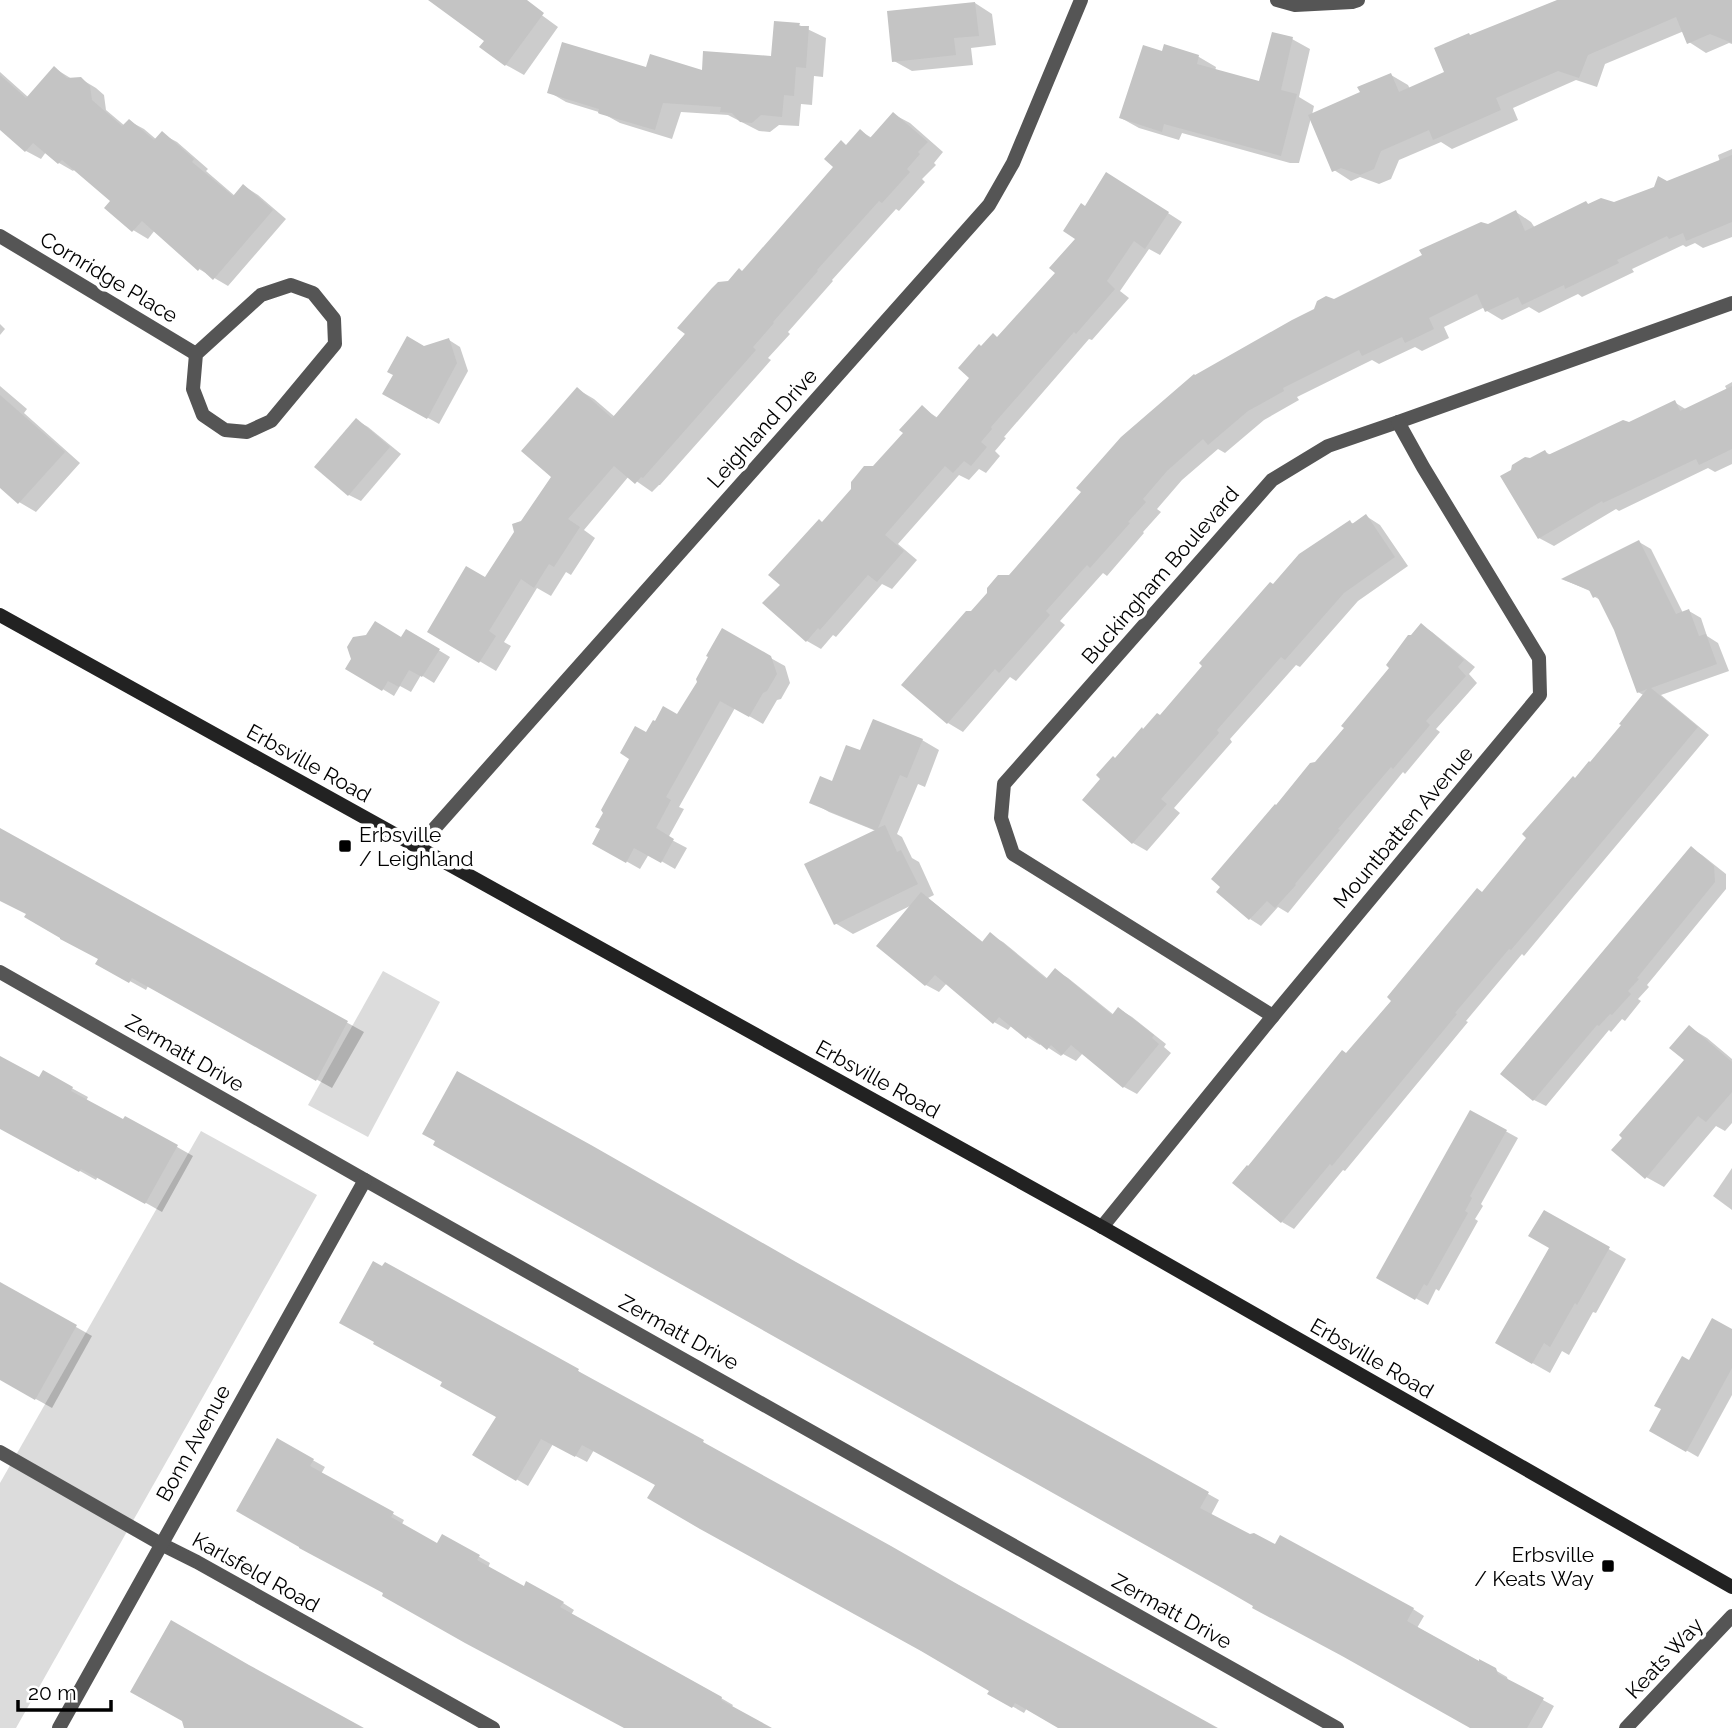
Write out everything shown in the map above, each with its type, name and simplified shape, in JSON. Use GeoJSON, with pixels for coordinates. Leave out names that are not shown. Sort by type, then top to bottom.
{"type":"FeatureCollection","features":[{"type":"Feature","properties":{"kind":"main road","name":"Erbsville Road"},"geometry":{"type":"LineString","coordinates":[[0,615],[1102,1227],[1732,1587]]}},
{"type":"Feature","properties":{"kind":"street","name":"Leighland Drive"},"geometry":{"type":"LineString","coordinates":[[418,847],[989,205],[1013,163],[1081,0]]}},
{"type":"Feature","properties":{"kind":"street"},"geometry":{"type":"LineString","coordinates":[[1277,0],[1295,5],[1358,0]]}},
{"type":"Feature","properties":{"kind":"street","name":"Cornridge Place"},"geometry":{"type":"LineString","coordinates":[[0,236],[196,354]]}},
{"type":"Feature","properties":{"kind":"street"},"geometry":{"type":"LineString","coordinates":[[291,285],[313,293],[334,319],[335,344],[271,421],[247,432],[225,430],[203,415],[193,389],[196,354],[261,295],[291,285]]}},
{"type":"Feature","properties":{"kind":"street","name":"Buckingham Boulevard"},"geometry":{"type":"LineString","coordinates":[[1273,1016],[1013,854],[1001,818],[1004,784],[1272,481],[1328,446],[1732,303]]}},
{"type":"Feature","properties":{"kind":"street","name":"Mountbatten Avenue"},"geometry":{"type":"LineString","coordinates":[[1102,1227],[1540,695],[1539,659],[1398,422]]}},
{"type":"Feature","properties":{"kind":"street","name":"Zermatt Drive"},"geometry":{"type":"LineString","coordinates":[[0,972],[1337,1728]]}},
{"type":"Feature","properties":{"kind":"street","name":"Bonn Avenue"},"geometry":{"type":"LineString","coordinates":[[59,1728],[365,1180]]}},
{"type":"Feature","properties":{"kind":"street","name":"Karlsfeld Road"},"geometry":{"type":"LineString","coordinates":[[0,1452],[493,1728]]}},
{"type":"Feature","properties":{"kind":"street","name":"Keats Way"},"geometry":{"type":"LineString","coordinates":[[1626,1728],[1732,1616]]}},
{"type":"Feature","properties":{"kind":"shaded area"},"geometry":{"type":"Polygon","coordinates":[[[383,971],[440,1002],[368,1137],[308,1105],[383,971]]]}},
{"type":"Feature","properties":{"kind":"shaded area"},"geometry":{"type":"Polygon","coordinates":[[[201,1131],[317,1195],[16,1728],[0,1728],[0,1483],[201,1131]]]}},
{"type":"Feature","properties":{"kind":"building"},"geometry":{"type":"Polygon","coordinates":[[[428,0],[527,0],[544,13],[505,66],[479,47],[484,41],[428,0]]]}},
{"type":"Feature","properties":{"kind":"building"},"geometry":{"type":"Polygon","coordinates":[[[1557,0],[1732,0],[1732,43],[1710,34],[1687,44],[1676,17],[1588,55],[1579,78],[1558,71],[1496,98],[1501,110],[1433,140],[1429,130],[1381,151],[1374,169],[1360,175],[1341,168],[1332,172],[1308,115],[1360,92],[1357,87],[1391,73],[1399,92],[1444,72],[1434,48],[1557,0]]]}},
{"type":"Feature","properties":{"kind":"building"},"geometry":{"type":"Polygon","coordinates":[[[975,2],[979,36],[954,38],[956,55],[892,62],[887,11],[975,2]]]}},
{"type":"Feature","properties":{"kind":"building"},"geometry":{"type":"Polygon","coordinates":[[[774,21],[809,26],[806,68],[796,67],[794,96],[784,95],[782,117],[761,115],[752,123],[740,122],[732,113],[720,112],[721,107],[663,103],[655,130],[600,114],[599,109],[547,93],[562,42],[646,67],[650,54],[702,70],[703,51],[771,56],[774,21]]]}},
{"type":"Feature","properties":{"kind":"building"},"geometry":{"type":"Polygon","coordinates":[[[1272,32],[1293,37],[1281,90],[1297,94],[1281,156],[1164,124],[1162,132],[1119,118],[1143,45],[1162,51],[1164,44],[1199,55],[1197,64],[1259,81],[1272,32]]]}},
{"type":"Feature","properties":{"kind":"building"},"geometry":{"type":"Polygon","coordinates":[[[54,66],[67,78],[81,77],[90,86],[92,100],[122,126],[129,119],[154,140],[162,131],[194,159],[192,162],[233,196],[243,184],[273,210],[213,280],[200,268],[198,271],[142,221],[132,232],[104,208],[110,201],[62,160],[58,164],[33,143],[25,152],[0,130],[0,75],[26,98],[54,66]]]}},
{"type":"Feature","properties":{"kind":"building"},"geometry":{"type":"Polygon","coordinates":[[[893,112],[928,142],[907,169],[910,172],[882,203],[879,201],[817,270],[753,347],[756,350],[643,478],[635,484],[614,466],[568,519],[580,527],[554,567],[549,564],[534,588],[521,579],[489,631],[496,636],[479,663],[427,632],[466,566],[485,577],[514,532],[512,524],[521,521],[551,477],[521,451],[577,387],[612,418],[685,334],[677,328],[712,288],[718,282],[728,281],[739,268],[742,271],[833,167],[824,159],[841,140],[846,145],[860,129],[870,138],[893,112]]]}},
{"type":"Feature","properties":{"kind":"building"},"geometry":{"type":"Polygon","coordinates":[[[1732,155],[1732,222],[1686,241],[1683,233],[1669,239],[1667,236],[1565,289],[1564,285],[1522,305],[1518,297],[1485,312],[1477,294],[1429,318],[1434,329],[1405,343],[1402,337],[1362,356],[1359,350],[1283,388],[1284,391],[1248,411],[1208,445],[1203,439],[1167,471],[1143,499],[1146,502],[1128,522],[1130,523],[1090,568],[1087,565],[1046,611],[1050,615],[999,673],[995,669],[947,724],[901,685],[966,611],[971,611],[987,593],[987,588],[998,575],[1009,575],[1081,492],[1076,488],[1121,437],[1194,374],[1314,309],[1317,301],[1326,296],[1334,299],[1422,255],[1419,250],[1481,222],[1488,224],[1516,210],[1525,231],[1586,201],[1588,204],[1601,198],[1614,202],[1654,187],[1658,176],[1667,181],[1732,155]]]}},
{"type":"Feature","properties":{"kind":"building"},"geometry":{"type":"Polygon","coordinates":[[[1106,172],[1169,212],[1145,249],[1134,241],[1107,281],[1115,289],[991,427],[981,442],[987,447],[971,466],[964,461],[953,473],[945,466],[885,535],[904,551],[877,582],[868,575],[820,630],[818,628],[806,642],[762,603],[780,585],[768,575],[819,519],[822,522],[851,489],[851,482],[864,466],[873,466],[903,433],[899,430],[922,405],[936,418],[969,378],[958,368],[979,344],[981,346],[993,333],[997,337],[1055,273],[1049,268],[1075,239],[1063,231],[1081,203],[1085,206],[1106,172]]]}},
{"type":"Feature","properties":{"kind":"building"},"geometry":{"type":"Polygon","coordinates":[[[407,336],[424,346],[449,338],[457,363],[427,419],[382,394],[393,375],[387,372],[407,336]]]}},
{"type":"Feature","properties":{"kind":"building"},"geometry":{"type":"Polygon","coordinates":[[[1732,386],[1732,449],[1699,465],[1696,459],[1603,503],[1602,501],[1538,539],[1500,476],[1525,457],[1530,458],[1545,450],[1548,455],[1623,420],[1629,422],[1675,400],[1680,411],[1732,386]]]}},
{"type":"Feature","properties":{"kind":"building"},"geometry":{"type":"Polygon","coordinates":[[[0,395],[65,452],[18,504],[0,488],[0,395]]]}},
{"type":"Feature","properties":{"kind":"building"},"geometry":{"type":"Polygon","coordinates":[[[356,418],[390,447],[348,496],[314,467],[356,418]]]}},
{"type":"Feature","properties":{"kind":"building"},"geometry":{"type":"Polygon","coordinates":[[[1366,514],[1395,557],[1344,593],[1285,660],[1281,657],[1161,799],[1167,804],[1132,844],[1082,800],[1100,779],[1096,775],[1142,727],[1143,729],[1157,713],[1160,715],[1202,666],[1199,663],[1270,582],[1273,584],[1299,554],[1350,520],[1352,524],[1366,514]]]}},
{"type":"Feature","properties":{"kind":"building"},"geometry":{"type":"Polygon","coordinates":[[[1639,540],[1676,614],[1689,609],[1699,636],[1706,634],[1717,664],[1651,688],[1698,727],[1455,1013],[1457,1014],[1332,1166],[1330,1164],[1281,1223],[1232,1183],[1342,1050],[1346,1053],[1391,1001],[1387,997],[1477,888],[1482,892],[1526,838],[1522,834],[1573,776],[1575,778],[1590,762],[1647,689],[1637,693],[1614,630],[1597,596],[1593,598],[1589,590],[1561,579],[1639,540]]]}},
{"type":"Feature","properties":{"kind":"building"},"geometry":{"type":"Polygon","coordinates":[[[375,621],[401,637],[406,629],[440,649],[422,677],[409,670],[399,687],[388,681],[382,691],[345,669],[351,659],[347,647],[353,637],[366,635],[375,621]]]}},
{"type":"Feature","properties":{"kind":"building"},"geometry":{"type":"Polygon","coordinates":[[[1421,623],[1464,660],[1458,667],[1466,676],[1426,721],[1430,725],[1338,829],[1340,830],[1296,885],[1275,908],[1267,901],[1249,920],[1216,892],[1220,887],[1211,879],[1310,763],[1315,762],[1344,728],[1341,726],[1389,668],[1386,665],[1408,635],[1421,623]]]}},
{"type":"Feature","properties":{"kind":"building"},"geometry":{"type":"Polygon","coordinates":[[[722,628],[771,656],[777,674],[749,717],[720,701],[666,797],[671,800],[656,828],[674,839],[661,863],[634,848],[626,863],[592,844],[600,829],[595,827],[603,813],[601,810],[629,759],[620,753],[635,726],[646,732],[663,706],[677,714],[697,682],[696,679],[708,657],[706,656],[722,628]]]}},
{"type":"Feature","properties":{"kind":"building"},"geometry":{"type":"Polygon","coordinates":[[[873,719],[923,739],[907,778],[900,775],[878,828],[885,825],[897,852],[901,850],[918,884],[834,925],[804,864],[875,830],[809,803],[820,776],[832,781],[846,745],[860,750],[873,719]]]}},
{"type":"Feature","properties":{"kind":"building"},"geometry":{"type":"Polygon","coordinates":[[[0,828],[348,1021],[316,1081],[132,978],[129,983],[95,964],[98,959],[60,939],[24,917],[26,914],[0,901],[0,828]]]}},
{"type":"Feature","properties":{"kind":"building"},"geometry":{"type":"Polygon","coordinates":[[[1691,846],[1714,866],[1715,882],[1637,978],[1639,979],[1628,991],[1631,994],[1612,1015],[1597,1025],[1533,1101],[1500,1074],[1691,846]]]}},
{"type":"Feature","properties":{"kind":"building"},"geometry":{"type":"Polygon","coordinates":[[[921,892],[982,942],[990,932],[1046,979],[1055,968],[1112,1015],[1118,1007],[1154,1035],[1152,1038],[1159,1044],[1123,1088],[1071,1045],[1062,1055],[1051,1045],[1047,1050],[1029,1035],[1026,1039],[999,1017],[993,1024],[935,975],[925,986],[876,946],[921,892]]]}},
{"type":"Feature","properties":{"kind":"building"},"geometry":{"type":"Polygon","coordinates":[[[1689,1025],[1732,1062],[1732,1092],[1706,1122],[1698,1116],[1645,1179],[1611,1150],[1622,1138],[1619,1135],[1684,1060],[1669,1048],[1689,1025]]]}},
{"type":"Feature","properties":{"kind":"building"},"geometry":{"type":"Polygon","coordinates":[[[0,1056],[39,1077],[43,1070],[73,1087],[71,1091],[178,1145],[145,1204],[0,1129],[0,1056]]]}},
{"type":"Feature","properties":{"kind":"building"},"geometry":{"type":"Polygon","coordinates":[[[457,1071],[1209,1492],[1200,1508],[1275,1544],[1280,1535],[1414,1608],[1407,1621],[1496,1668],[1498,1674],[1544,1698],[1527,1728],[1470,1728],[1252,1608],[1253,1606],[1222,1588],[433,1145],[435,1141],[422,1134],[457,1071]]]}},
{"type":"Feature","properties":{"kind":"building"},"geometry":{"type":"Polygon","coordinates":[[[1470,1110],[1507,1130],[1470,1196],[1472,1198],[1465,1211],[1468,1213],[1427,1286],[1424,1284],[1415,1300],[1376,1278],[1470,1110]]]}},
{"type":"Feature","properties":{"kind":"building"},"geometry":{"type":"Polygon","coordinates":[[[1544,1210],[1610,1247],[1550,1347],[1544,1343],[1532,1364],[1495,1343],[1549,1248],[1528,1236],[1544,1210]]]}},
{"type":"Feature","properties":{"kind":"building"},"geometry":{"type":"Polygon","coordinates":[[[373,1261],[382,1266],[385,1262],[579,1369],[578,1371],[704,1440],[703,1442],[1218,1728],[1058,1728],[1015,1703],[1012,1708],[987,1694],[989,1691],[921,1651],[647,1498],[655,1485],[582,1445],[575,1457],[541,1439],[516,1481],[472,1455],[496,1417],[440,1386],[442,1382],[339,1323],[373,1261]]]}},
{"type":"Feature","properties":{"kind":"building"},"geometry":{"type":"Polygon","coordinates":[[[0,1282],[77,1325],[35,1400],[0,1380],[0,1282]]]}},
{"type":"Feature","properties":{"kind":"building"},"geometry":{"type":"Polygon","coordinates":[[[1712,1318],[1732,1329],[1732,1368],[1686,1452],[1649,1431],[1661,1409],[1654,1406],[1682,1356],[1689,1360],[1712,1318]]]}},
{"type":"Feature","properties":{"kind":"building"},"geometry":{"type":"Polygon","coordinates":[[[277,1438],[314,1459],[310,1466],[394,1512],[391,1517],[437,1543],[442,1534],[480,1555],[477,1560],[524,1586],[526,1581],[564,1602],[560,1607],[722,1697],[721,1700],[772,1728],[624,1728],[465,1643],[382,1596],[383,1593],[299,1548],[236,1511],[277,1438]]]}},
{"type":"Feature","properties":{"kind":"building"},"geometry":{"type":"Polygon","coordinates":[[[171,1620],[364,1728],[184,1728],[182,1721],[130,1692],[171,1620]]]}},
{"type":"Feature","properties":{"kind":"place","name":"Erbsville / Leighland"},"geometry":{"type":"Point","coordinates":[345,846]}},
{"type":"Feature","properties":{"kind":"place","name":"Erbsville / Keats Way"},"geometry":{"type":"Point","coordinates":[1608,1566]}}]}
